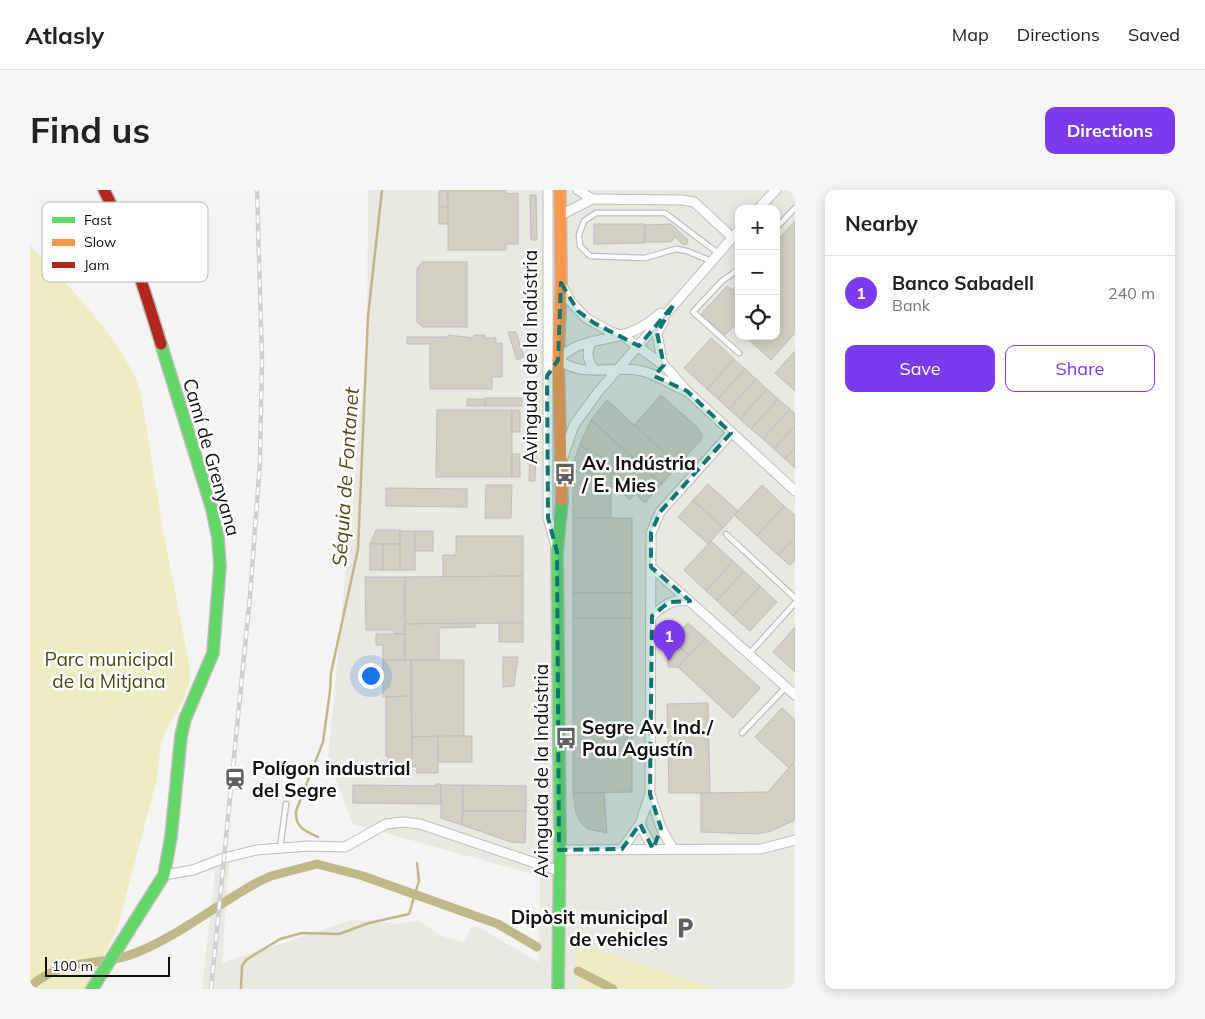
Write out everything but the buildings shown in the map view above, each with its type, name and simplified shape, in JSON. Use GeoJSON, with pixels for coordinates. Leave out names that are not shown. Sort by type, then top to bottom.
{"type":"FeatureCollection","features":[{"type":"Feature","properties":{"kind":"street","name":"Camí de Grenyana"},"geometry":{"type":"LineString","coordinates":[[104,190],[110,202]]}},
{"type":"Feature","properties":{"kind":"street","name":"Avinguda de la Indústria"},"geometry":{"type":"LineString","coordinates":[[548,190],[548,518],[557,552]]}},
{"type":"Feature","properties":{"kind":"street","name":"Avinguda de la Indústria"},"geometry":{"type":"LineString","coordinates":[[558,989],[557,552],[562,515],[558,360],[561,283],[560,190]]}},
{"type":"Feature","properties":{"kind":"street"},"geometry":{"type":"LineString","coordinates":[[578,190],[592,199]]}},
{"type":"Feature","properties":{"kind":"street"},"geometry":{"type":"LineString","coordinates":[[762,205],[776,190]]}},
{"type":"Feature","properties":{"kind":"street"},"geometry":{"type":"LineString","coordinates":[[561,215],[592,199],[682,200],[694,202],[732,237]]}},
{"type":"Feature","properties":{"kind":"street"},"geometry":{"type":"LineString","coordinates":[[561,464],[574,424],[617,369],[735,234]]}},
{"type":"Feature","properties":{"kind":"street","name":"Camí de Grenyana"},"geometry":{"type":"LineString","coordinates":[[142,282],[198,459],[212,509],[220,552],[213,653],[185,719],[178,751],[171,837],[164,875]]}},
{"type":"Feature","properties":{"kind":"street"},"geometry":{"type":"LineString","coordinates":[[561,283],[571,302],[586,318],[601,328],[622,335],[664,365],[687,391],[795,491]]}},
{"type":"Feature","properties":{"kind":"street"},"geometry":{"type":"LineString","coordinates":[[547,376],[558,360],[569,349],[582,342],[622,335],[643,327],[674,304]]}},
{"type":"Feature","properties":{"kind":"street"},"geometry":{"type":"LineString","coordinates":[[664,365],[658,343],[658,333],[674,304]]}},
{"type":"Feature","properties":{"kind":"street"},"geometry":{"type":"LineString","coordinates":[[592,341],[587,351],[588,360],[594,370]]}},
{"type":"Feature","properties":{"kind":"street"},"geometry":{"type":"LineString","coordinates":[[547,345],[558,360],[574,368],[636,370],[687,391]]}},
{"type":"Feature","properties":{"kind":"street"},"geometry":{"type":"LineString","coordinates":[[654,376],[664,365]]}},
{"type":"Feature","properties":{"kind":"street"},"geometry":{"type":"LineString","coordinates":[[622,849],[641,820],[650,794],[651,533],[654,522],[731,433]]}},
{"type":"Feature","properties":{"kind":"street"},"geometry":{"type":"LineString","coordinates":[[651,567],[795,695]]}},
{"type":"Feature","properties":{"kind":"street"},"geometry":{"type":"LineString","coordinates":[[652,616],[669,602],[678,599],[690,600]]}},
{"type":"Feature","properties":{"kind":"street"},"geometry":{"type":"LineString","coordinates":[[650,794],[661,828],[673,849]]}},
{"type":"Feature","properties":{"kind":"street"},"geometry":{"type":"LineString","coordinates":[[641,820],[653,849]]}},
{"type":"Feature","properties":{"kind":"street"},"geometry":{"type":"LineString","coordinates":[[92,989],[164,875],[193,870],[246,852],[280,848],[345,847],[386,824],[411,822],[559,871]]}},
{"type":"Feature","properties":{"kind":"street"},"geometry":{"type":"LineString","coordinates":[[653,849],[661,828]]}},
{"type":"Feature","properties":{"kind":"street"},"geometry":{"type":"LineString","coordinates":[[559,850],[761,848],[795,840]]}},
{"type":"Feature","properties":{"kind":"lane"},"geometry":{"type":"LineString","coordinates":[[780,224],[795,208]]}},
{"type":"Feature","properties":{"kind":"lane"},"geometry":{"type":"LineString","coordinates":[[711,261],[687,251],[676,249],[645,258],[590,256],[580,246],[579,236],[584,221],[596,213],[666,213],[718,253]]}},
{"type":"Feature","properties":{"kind":"lane"},"geometry":{"type":"LineString","coordinates":[[735,272],[722,281],[693,312],[739,353]]}},
{"type":"Feature","properties":{"kind":"lane"},"geometry":{"type":"LineString","coordinates":[[726,534],[795,598]]}},
{"type":"Feature","properties":{"kind":"lane"},"geometry":{"type":"LineString","coordinates":[[749,654],[795,603]]}},
{"type":"Feature","properties":{"kind":"lane"},"geometry":{"type":"LineString","coordinates":[[742,733],[786,687]]}},
{"type":"Feature","properties":{"kind":"lane"},"geometry":{"type":"LineString","coordinates":[[280,848],[286,804]]}},
{"type":"Feature","properties":{"kind":"lane"},"geometry":{"type":"LineString","coordinates":[[641,820],[657,815]]}},
{"type":"Feature","properties":{"kind":"highlighted area"},"geometry":{"type":"Polygon","coordinates":[[[561,283],[578,311],[594,323],[639,346],[674,304],[657,333],[664,365],[654,376],[687,391],[731,433],[660,512],[651,533],[651,567],[690,601],[669,602],[652,616],[650,794],[661,828],[653,849],[640,824],[622,849],[559,850],[557,552],[548,518],[547,376],[558,360],[561,283]]]}},
{"type":"Feature","properties":{"kind":"shaded area"},"geometry":{"type":"Polygon","coordinates":[[[368,190],[795,190],[795,989],[717,989],[576,943],[578,989],[202,989],[216,864],[229,860],[222,963],[352,920],[399,924],[419,921],[441,936],[464,942],[471,927],[478,927],[539,962],[540,876],[353,824],[328,760],[367,345],[368,190]]]}},
{"type":"Feature","properties":{"kind":"green space","name":"Parc municipal de la Mitjana"},"geometry":{"type":"Polygon","coordinates":[[[30,245],[42,258],[42,282],[64,282],[76,295],[107,332],[120,351],[140,389],[163,530],[190,669],[189,682],[182,703],[165,732],[161,744],[157,778],[117,930],[86,989],[30,989],[30,245]]]}},
{"type":"Feature","properties":{"kind":"green space"},"geometry":{"type":"Polygon","coordinates":[[[575,942],[717,989],[578,989],[575,942]]]}},
{"type":"Feature","properties":{"kind":"waterway","name":"Séquia de Fontanet"},"geometry":{"type":"LineString","coordinates":[[318,837],[305,831],[299,825],[296,811],[323,742],[331,673],[358,549],[368,316],[382,190]]}},
{"type":"Feature","properties":{"kind":"waterway","name":"Séquia de Fontanet"},"geometry":{"type":"LineString","coordinates":[[241,989],[242,966],[246,960],[280,939],[302,933],[339,934],[369,923],[409,914],[419,881],[417,863]]}},
{"type":"Feature","properties":{"kind":"waterway"},"geometry":{"type":"LineString","coordinates":[[30,987],[56,970],[124,957],[138,952],[169,937],[258,882],[271,876],[317,864],[363,876],[498,924],[537,947]]}},
{"type":"Feature","properties":{"kind":"waterway"},"geometry":{"type":"LineString","coordinates":[[578,971],[613,989]]}},
{"type":"Feature","properties":{"kind":"railway"},"geometry":{"type":"LineString","coordinates":[[211,989],[250,596],[260,462],[262,359],[257,190]]}},
{"type":"Feature","properties":{"kind":"traffic: fast"},"geometry":{"type":"LineString","coordinates":[[92,989],[164,875],[171,837],[181,736],[185,719],[213,653],[220,566],[218,538],[212,509],[161,344]]}},
{"type":"Feature","properties":{"kind":"traffic: fast"},"geometry":{"type":"LineString","coordinates":[[558,989],[560,841],[557,552],[562,500]]}},
{"type":"Feature","properties":{"kind":"traffic: slow"},"geometry":{"type":"LineString","coordinates":[[560,190],[561,283],[558,360],[562,500]]}},
{"type":"Feature","properties":{"kind":"traffic: jam"},"geometry":{"type":"LineString","coordinates":[[104,190],[110,202]]}},
{"type":"Feature","properties":{"kind":"traffic: jam"},"geometry":{"type":"LineString","coordinates":[[142,282],[161,344]]}},
{"type":"Feature","properties":{"kind":"place","name":"Av. Indústria / E. Mies"},"geometry":{"type":"Point","coordinates":[565,474]}},
{"type":"Feature","properties":{"kind":"place","name":"Banco Sabadell"},"geometry":{"type":"Point","coordinates":[669,661]}},
{"type":"Feature","properties":{"kind":"place","name":"Segre Av. Ind./ Pau Agustín"},"geometry":{"type":"Point","coordinates":[566,738]}},
{"type":"Feature","properties":{"kind":"place","name":"Polígon industrial del Segre"},"geometry":{"type":"Point","coordinates":[235,779]}},
{"type":"Feature","properties":{"kind":"place","name":"Dipòsit municipal de vehicles"},"geometry":{"type":"Point","coordinates":[685,928]}}]}
